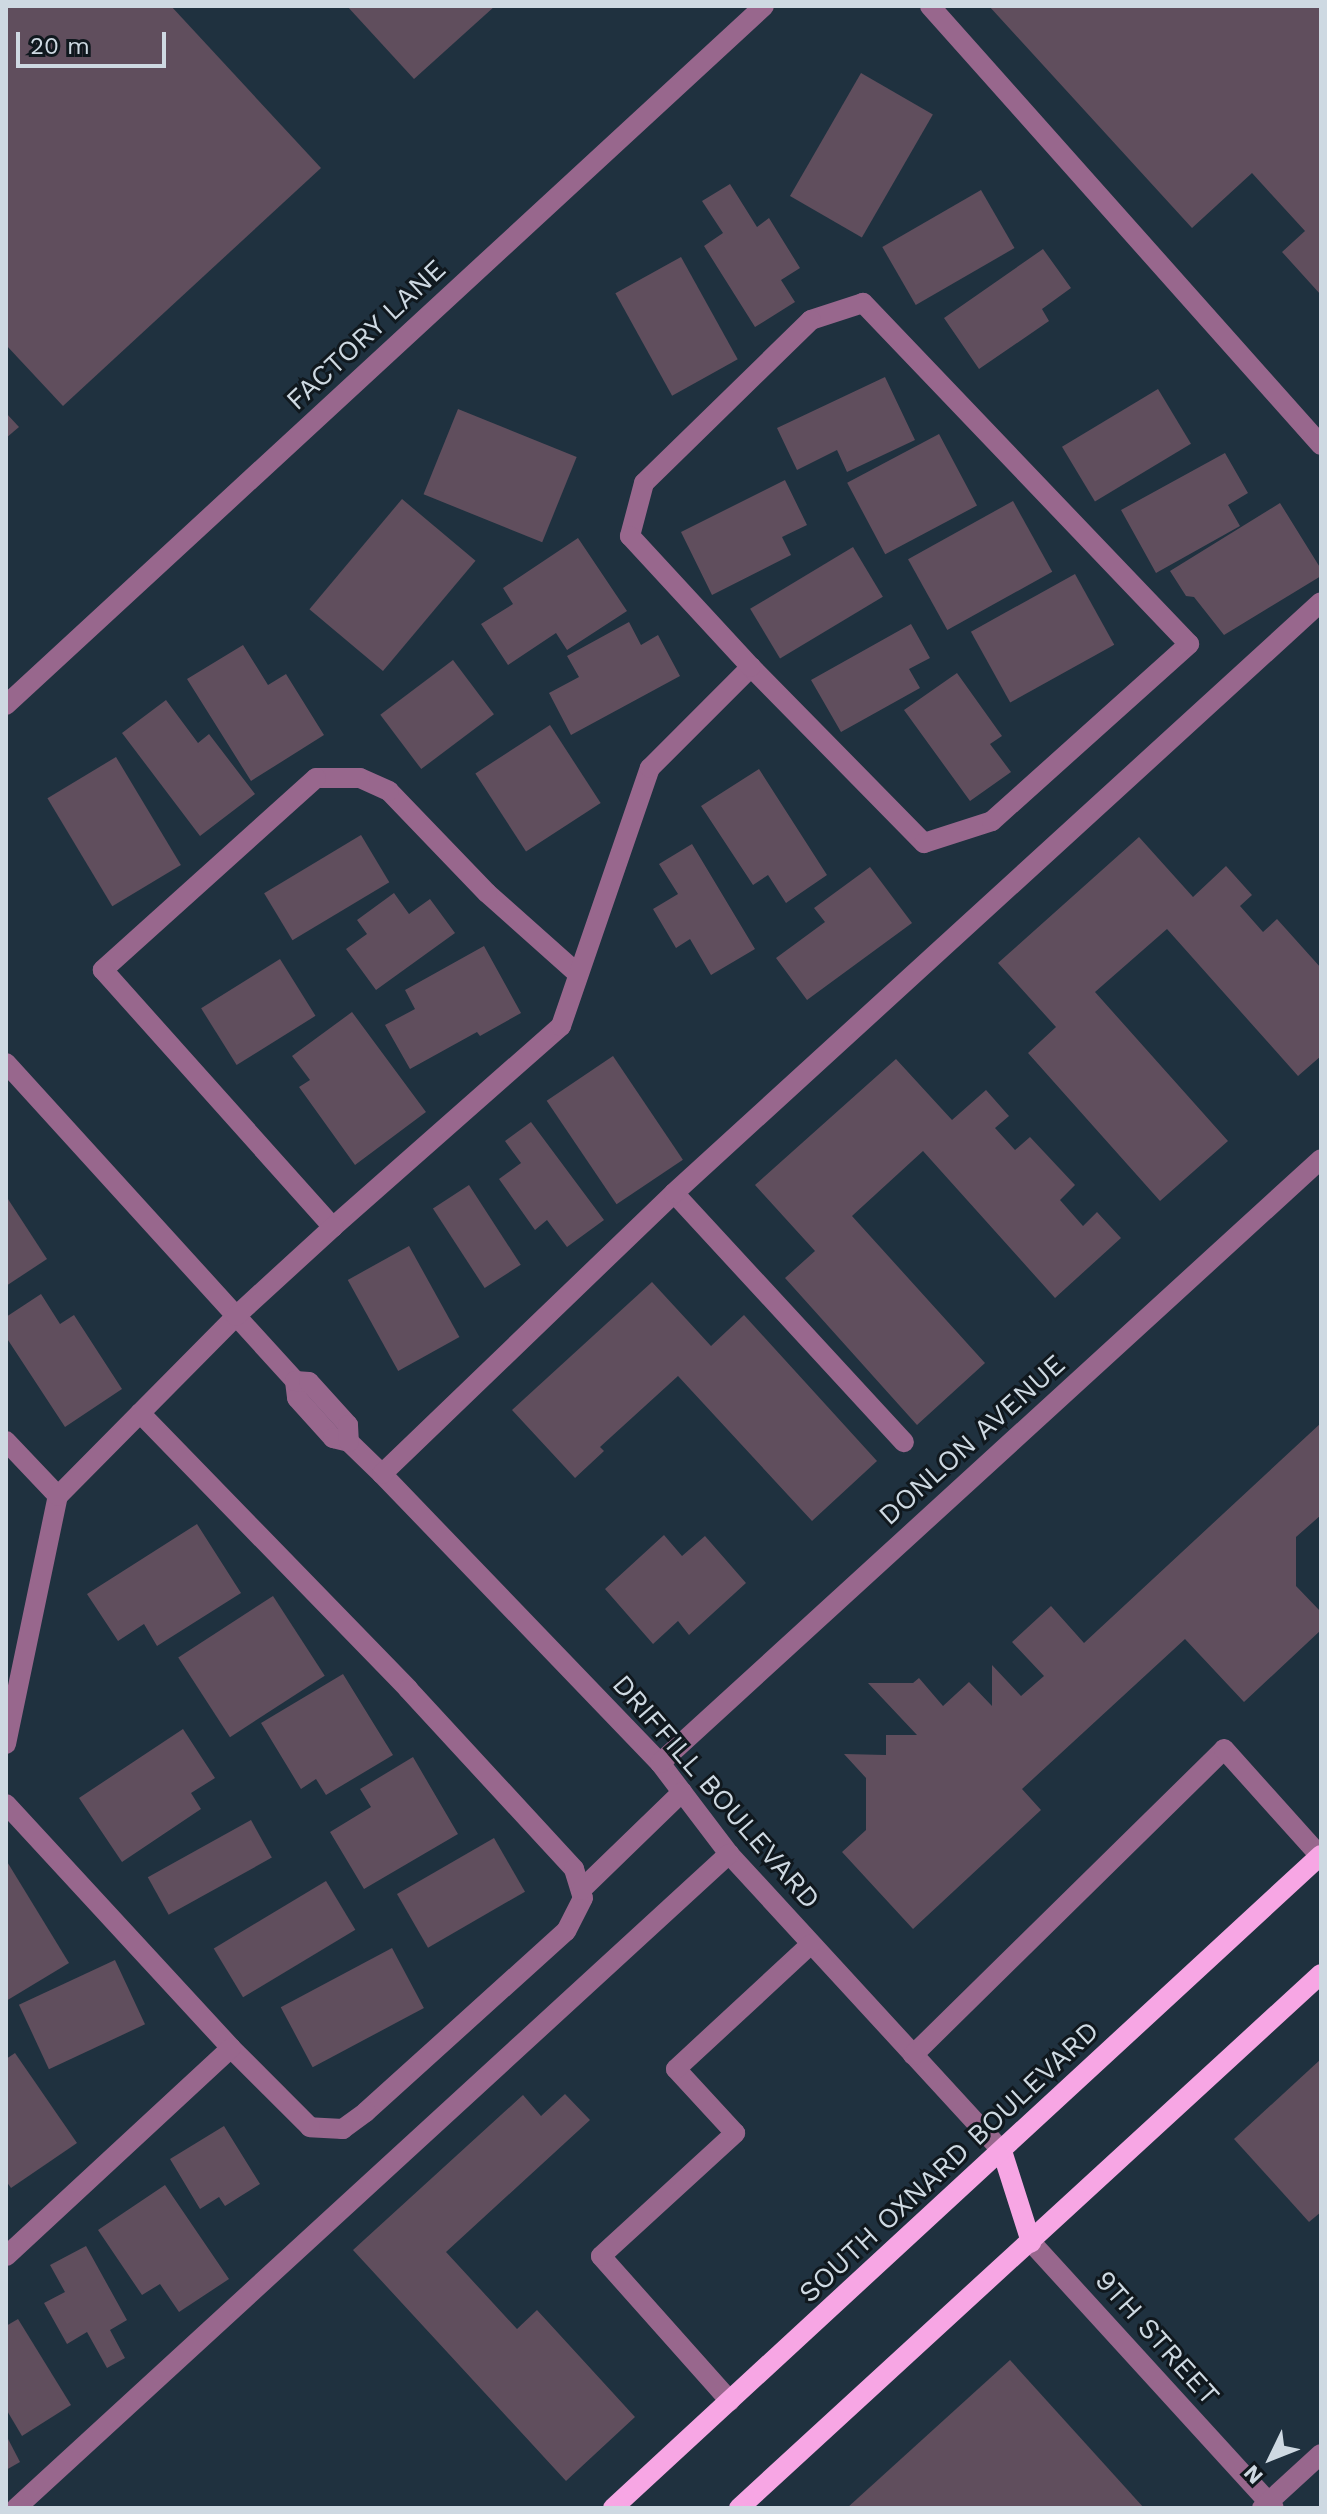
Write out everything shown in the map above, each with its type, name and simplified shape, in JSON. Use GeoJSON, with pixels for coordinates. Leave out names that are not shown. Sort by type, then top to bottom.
{"type":"FeatureCollection","features":[{"type":"Feature","properties":{"kind":"main road","name":"SOUTH OXNARD BOULEVARD"},"geometry":{"type":"LineString","coordinates":[[613,2508],[1320,1856]]}},
{"type":"Feature","properties":{"kind":"main road"},"geometry":{"type":"LineString","coordinates":[[739,2508],[1321,1974]]}},
{"type":"Feature","properties":{"kind":"main road"},"geometry":{"type":"LineString","coordinates":[[1002,2151],[1031,2242]]}},
{"type":"Feature","properties":{"kind":"street","name":"FACTORY LANE"},"geometry":{"type":"LineString","coordinates":[[6,705],[764,6]]}},
{"type":"Feature","properties":{"kind":"street"},"geometry":{"type":"LineString","coordinates":[[930,6],[1321,445]]}},
{"type":"Feature","properties":{"kind":"street"},"geometry":{"type":"LineString","coordinates":[[863,303],[1189,644],[992,821],[924,843],[751,667],[630,536],[644,483],[811,320],[863,303]]}},
{"type":"Feature","properties":{"kind":"street"},"geometry":{"type":"LineString","coordinates":[[382,1474],[674,1193],[1321,602]]}},
{"type":"Feature","properties":{"kind":"street"},"geometry":{"type":"LineString","coordinates":[[6,1744],[58,1496],[236,1316],[561,1026],[650,768],[751,667]]}},
{"type":"Feature","properties":{"kind":"street"},"geometry":{"type":"LineString","coordinates":[[333,1227],[103,970],[316,778],[360,778],[389,791],[487,893],[578,974]]}},
{"type":"Feature","properties":{"kind":"street","name":"DRIFFILL BOULEVARD"},"geometry":{"type":"LineString","coordinates":[[6,1063],[295,1381],[309,1382],[348,1425],[349,1442],[660,1763],[729,1854],[1002,2151]]}},
{"type":"Feature","properties":{"kind":"street","name":"DONLON AVENUE"},"geometry":{"type":"LineString","coordinates":[[660,1763],[1321,1159]]}},
{"type":"Feature","properties":{"kind":"street"},"geometry":{"type":"LineString","coordinates":[[674,1193],[904,1442]]}},
{"type":"Feature","properties":{"kind":"street"},"geometry":{"type":"LineString","coordinates":[[6,1804],[231,2048],[310,2127],[343,2129],[366,2112],[566,1931],[583,1898],[574,1869],[408,1689],[140,1413]]}},
{"type":"Feature","properties":{"kind":"street"},"geometry":{"type":"LineString","coordinates":[[6,1441],[58,1496]]}},
{"type":"Feature","properties":{"kind":"street"},"geometry":{"type":"LineString","coordinates":[[913,2055],[1224,1749],[1320,1856]]}},
{"type":"Feature","properties":{"kind":"street"},"geometry":{"type":"LineString","coordinates":[[581,1890],[682,1792]]}},
{"type":"Feature","properties":{"kind":"street"},"geometry":{"type":"LineString","coordinates":[[16,2508],[729,1854]]}},
{"type":"Feature","properties":{"kind":"street"},"geometry":{"type":"LineString","coordinates":[[730,2401],[601,2256],[735,2133],[676,2069],[811,1944]]}},
{"type":"Feature","properties":{"kind":"street"},"geometry":{"type":"LineString","coordinates":[[6,2256],[231,2048]]}},
{"type":"Feature","properties":{"kind":"street","name":"9TH STREET"},"geometry":{"type":"LineString","coordinates":[[1031,2242],[1268,2506]]}},
{"type":"Feature","properties":{"kind":"street"},"geometry":{"type":"LineString","coordinates":[[1268,2506],[1321,2454]]}},
{"type":"Feature","properties":{"kind":"building"},"geometry":{"type":"Polygon","coordinates":[[[6,6],[171,6],[321,168],[63,406],[6,345],[6,6]]]}},
{"type":"Feature","properties":{"kind":"building"},"geometry":{"type":"Polygon","coordinates":[[[347,6],[495,6],[414,79],[347,6]]]}},
{"type":"Feature","properties":{"kind":"building"},"geometry":{"type":"Polygon","coordinates":[[[989,6],[1321,6],[1321,295],[1282,252],[1305,231],[1252,173],[1192,228],[989,6]]]}},
{"type":"Feature","properties":{"kind":"building"},"geometry":{"type":"Polygon","coordinates":[[[861,73],[933,115],[862,237],[790,196],[861,73]]]}},
{"type":"Feature","properties":{"kind":"building"},"geometry":{"type":"Polygon","coordinates":[[[730,184],[757,227],[769,218],[800,268],[781,280],[795,302],[755,327],[704,246],[723,233],[702,201],[730,184]]]}},
{"type":"Feature","properties":{"kind":"building"},"geometry":{"type":"Polygon","coordinates":[[[981,190],[1014,248],[916,305],[882,247],[981,190]]]}},
{"type":"Feature","properties":{"kind":"building"},"geometry":{"type":"Polygon","coordinates":[[[1043,249],[1071,288],[1042,309],[1049,321],[979,369],[944,318],[1043,249]]]}},
{"type":"Feature","properties":{"kind":"building"},"geometry":{"type":"Polygon","coordinates":[[[681,257],[738,359],[672,396],[615,293],[681,257]]]}},
{"type":"Feature","properties":{"kind":"building"},"geometry":{"type":"Polygon","coordinates":[[[885,377],[915,440],[847,472],[837,450],[797,470],[777,428],[885,377]]]}},
{"type":"Feature","properties":{"kind":"building"},"geometry":{"type":"Polygon","coordinates":[[[1158,389],[1191,444],[1095,502],[1062,447],[1158,389]]]}},
{"type":"Feature","properties":{"kind":"building"},"geometry":{"type":"Polygon","coordinates":[[[458,409],[577,457],[542,542],[424,494],[458,409]]]}},
{"type":"Feature","properties":{"kind":"building"},"geometry":{"type":"Polygon","coordinates":[[[6,413],[19,427],[6,438],[6,413]]]}},
{"type":"Feature","properties":{"kind":"building"},"geometry":{"type":"Polygon","coordinates":[[[939,434],[977,506],[885,554],[847,483],[939,434]]]}},
{"type":"Feature","properties":{"kind":"building"},"geometry":{"type":"Polygon","coordinates":[[[1225,453],[1248,493],[1228,505],[1240,526],[1156,573],[1121,510],[1225,453]]]}},
{"type":"Feature","properties":{"kind":"building"},"geometry":{"type":"Polygon","coordinates":[[[785,480],[807,525],[782,537],[791,555],[712,595],[681,532],[785,480]]]}},
{"type":"Feature","properties":{"kind":"building"},"geometry":{"type":"Polygon","coordinates":[[[402,499],[476,561],[383,671],[309,609],[402,499]]]}},
{"type":"Feature","properties":{"kind":"building"},"geometry":{"type":"Polygon","coordinates":[[[1013,501],[1052,572],[947,630],[908,559],[1013,501]]]}},
{"type":"Feature","properties":{"kind":"building"},"geometry":{"type":"Polygon","coordinates":[[[1280,503],[1321,569],[1321,576],[1224,635],[1194,597],[1186,596],[1170,571],[1280,503]]]}},
{"type":"Feature","properties":{"kind":"building"},"geometry":{"type":"Polygon","coordinates":[[[578,538],[627,611],[567,650],[556,633],[508,665],[481,624],[513,604],[503,588],[578,538]]]}},
{"type":"Feature","properties":{"kind":"building"},"geometry":{"type":"Polygon","coordinates":[[[853,547],[883,597],[780,659],[750,609],[853,547]]]}},
{"type":"Feature","properties":{"kind":"building"},"geometry":{"type":"Polygon","coordinates":[[[1075,574],[1114,645],[1010,703],[971,632],[1075,574]]]}},
{"type":"Feature","properties":{"kind":"building"},"geometry":{"type":"Polygon","coordinates":[[[629,622],[641,645],[658,635],[680,676],[571,735],[549,693],[579,677],[567,656],[629,622]]]}},
{"type":"Feature","properties":{"kind":"building"},"geometry":{"type":"Polygon","coordinates":[[[911,624],[930,658],[909,669],[920,688],[841,732],[811,680],[911,624]]]}},
{"type":"Feature","properties":{"kind":"building"},"geometry":{"type":"Polygon","coordinates":[[[243,645],[268,685],[286,674],[324,735],[251,781],[187,679],[243,645]]]}},
{"type":"Feature","properties":{"kind":"building"},"geometry":{"type":"Polygon","coordinates":[[[453,660],[494,714],[421,769],[380,715],[453,660]]]}},
{"type":"Feature","properties":{"kind":"building"},"geometry":{"type":"Polygon","coordinates":[[[957,673],[1002,736],[990,744],[1011,772],[970,801],[904,710],[957,673]]]}},
{"type":"Feature","properties":{"kind":"building"},"geometry":{"type":"Polygon","coordinates":[[[166,700],[198,743],[209,734],[255,794],[200,836],[122,733],[166,700]]]}},
{"type":"Feature","properties":{"kind":"building"},"geometry":{"type":"Polygon","coordinates":[[[550,725],[601,803],[526,851],[475,773],[550,725]]]}},
{"type":"Feature","properties":{"kind":"building"},"geometry":{"type":"Polygon","coordinates":[[[116,757],[181,865],[112,906],[47,798],[116,757]]]}},
{"type":"Feature","properties":{"kind":"building"},"geometry":{"type":"Polygon","coordinates":[[[759,769],[827,875],[786,903],[768,875],[753,885],[701,806],[759,769]]]}},
{"type":"Feature","properties":{"kind":"building"},"geometry":{"type":"Polygon","coordinates":[[[361,835],[389,882],[292,940],[264,893],[361,835]]]}},
{"type":"Feature","properties":{"kind":"building"},"geometry":{"type":"Polygon","coordinates":[[[1139,837],[1193,897],[1226,866],[1252,895],[1240,906],[1263,932],[1277,919],[1321,968],[1321,1056],[1298,1076],[1167,929],[1095,992],[1228,1141],[1160,1201],[1028,1053],[1056,1027],[998,963],[1139,837]]]}},
{"type":"Feature","properties":{"kind":"building"},"geometry":{"type":"Polygon","coordinates":[[[692,844],[755,949],[711,975],[690,939],[676,948],[653,909],[678,894],[659,864],[692,844]]]}},
{"type":"Feature","properties":{"kind":"building"},"geometry":{"type":"Polygon","coordinates":[[[870,867],[912,923],[807,1000],[776,958],[825,922],[814,908],[870,867]]]}},
{"type":"Feature","properties":{"kind":"building"},"geometry":{"type":"Polygon","coordinates":[[[394,893],[409,914],[430,899],[455,933],[376,990],[346,949],[367,934],[357,920],[394,893]]]}},
{"type":"Feature","properties":{"kind":"building"},"geometry":{"type":"Polygon","coordinates":[[[484,946],[521,1013],[480,1036],[477,1032],[410,1069],[385,1025],[415,1009],[405,990],[484,946]]]}},
{"type":"Feature","properties":{"kind":"building"},"geometry":{"type":"Polygon","coordinates":[[[280,959],[316,1016],[237,1065],[201,1008],[280,959]]]}},
{"type":"Feature","properties":{"kind":"building"},"geometry":{"type":"Polygon","coordinates":[[[352,1012],[426,1112],[355,1165],[299,1087],[310,1080],[292,1056],[352,1012]]]}},
{"type":"Feature","properties":{"kind":"building"},"geometry":{"type":"Polygon","coordinates":[[[613,1056],[683,1160],[617,1204],[547,1101],[613,1056]]]}},
{"type":"Feature","properties":{"kind":"building"},"geometry":{"type":"Polygon","coordinates":[[[896,1059],[952,1120],[986,1090],[1009,1116],[995,1128],[1015,1150],[1030,1137],[1075,1185],[1060,1200],[1083,1226],[1097,1212],[1121,1238],[1055,1298],[923,1151],[852,1216],[985,1363],[917,1425],[785,1278],[815,1251],[755,1185],[896,1059]]]}},
{"type":"Feature","properties":{"kind":"building"},"geometry":{"type":"Polygon","coordinates":[[[531,1122],[604,1220],[567,1247],[547,1220],[535,1230],[499,1179],[521,1163],[505,1141],[531,1122]]]}},
{"type":"Feature","properties":{"kind":"building"},"geometry":{"type":"Polygon","coordinates":[[[469,1185],[521,1265],[485,1288],[433,1208],[469,1185]]]}},
{"type":"Feature","properties":{"kind":"building"},"geometry":{"type":"Polygon","coordinates":[[[6,1196],[47,1259],[6,1286],[6,1196]]]}},
{"type":"Feature","properties":{"kind":"building"},"geometry":{"type":"Polygon","coordinates":[[[409,1246],[459,1337],[398,1371],[348,1280],[409,1246]]]}},
{"type":"Feature","properties":{"kind":"building"},"geometry":{"type":"Polygon","coordinates":[[[652,1282],[711,1346],[744,1315],[877,1461],[812,1521],[678,1376],[600,1447],[604,1451],[575,1478],[512,1410],[652,1282]]]}},
{"type":"Feature","properties":{"kind":"building"},"geometry":{"type":"Polygon","coordinates":[[[41,1294],[60,1324],[74,1315],[122,1389],[65,1427],[6,1337],[6,1317],[41,1294]]]}},
{"type":"Feature","properties":{"kind":"building"},"geometry":{"type":"Polygon","coordinates":[[[1321,1423],[1321,1515],[1296,1537],[1296,1586],[1321,1612],[1321,1630],[1244,1702],[1185,1639],[1022,1789],[1041,1810],[913,1929],[842,1852],[866,1830],[866,1778],[844,1754],[886,1755],[886,1735],[917,1735],[868,1683],[913,1683],[919,1678],[943,1706],[969,1682],[992,1706],[992,1665],[1021,1696],[1044,1676],[1012,1642],[1051,1606],[1084,1643],[1321,1423]]]}},
{"type":"Feature","properties":{"kind":"building"},"geometry":{"type":"Polygon","coordinates":[[[197,1524],[241,1593],[157,1646],[144,1624],[118,1641],[87,1594],[197,1524]]]}},
{"type":"Feature","properties":{"kind":"building"},"geometry":{"type":"Polygon","coordinates":[[[664,1535],[682,1556],[705,1536],[746,1583],[689,1635],[678,1621],[653,1644],[605,1589],[664,1535]]]}},
{"type":"Feature","properties":{"kind":"building"},"geometry":{"type":"Polygon","coordinates":[[[273,1596],[325,1676],[230,1737],[178,1658],[273,1596]]]}},
{"type":"Feature","properties":{"kind":"building"},"geometry":{"type":"Polygon","coordinates":[[[343,1674],[393,1755],[326,1795],[316,1779],[301,1789],[261,1723],[343,1674]]]}},
{"type":"Feature","properties":{"kind":"building"},"geometry":{"type":"Polygon","coordinates":[[[183,1729],[215,1778],[191,1793],[201,1809],[122,1862],[79,1798],[183,1729]]]}},
{"type":"Feature","properties":{"kind":"building"},"geometry":{"type":"Polygon","coordinates":[[[413,1757],[458,1834],[364,1889],[330,1832],[371,1807],[360,1789],[413,1757]]]}},
{"type":"Feature","properties":{"kind":"building"},"geometry":{"type":"Polygon","coordinates":[[[251,1820],[272,1858],[169,1915],[148,1877],[251,1820]]]}},
{"type":"Feature","properties":{"kind":"building"},"geometry":{"type":"Polygon","coordinates":[[[494,1838],[525,1892],[428,1948],[397,1894],[494,1838]]]}},
{"type":"Feature","properties":{"kind":"building"},"geometry":{"type":"Polygon","coordinates":[[[6,1860],[69,1963],[6,2001],[6,1860]]]}},
{"type":"Feature","properties":{"kind":"building"},"geometry":{"type":"Polygon","coordinates":[[[326,1881],[355,1930],[243,1997],[214,1948],[326,1881]]]}},
{"type":"Feature","properties":{"kind":"building"},"geometry":{"type":"Polygon","coordinates":[[[392,1948],[424,2008],[313,2067],[281,2007],[392,1948]]]}},
{"type":"Feature","properties":{"kind":"building"},"geometry":{"type":"Polygon","coordinates":[[[115,1960],[145,2024],[49,2069],[19,2005],[115,1960]]]}},
{"type":"Feature","properties":{"kind":"building"},"geometry":{"type":"Polygon","coordinates":[[[15,2053],[77,2143],[11,2188],[6,2181],[6,2059],[15,2053]]]}},
{"type":"Feature","properties":{"kind":"building"},"geometry":{"type":"Polygon","coordinates":[[[1321,2059],[1321,2212],[1309,2222],[1234,2139],[1321,2059]]]}},
{"type":"Feature","properties":{"kind":"building"},"geometry":{"type":"Polygon","coordinates":[[[565,2094],[590,2120],[446,2252],[517,2329],[537,2310],[635,2417],[566,2481],[353,2250],[523,2095],[541,2116],[565,2094]]]}},
{"type":"Feature","properties":{"kind":"building"},"geometry":{"type":"Polygon","coordinates":[[[224,2126],[260,2184],[225,2206],[219,2197],[200,2209],[170,2159],[224,2126]]]}},
{"type":"Feature","properties":{"kind":"building"},"geometry":{"type":"Polygon","coordinates":[[[165,2185],[229,2279],[179,2312],[160,2284],[142,2295],[98,2230],[165,2185]]]}},
{"type":"Feature","properties":{"kind":"building"},"geometry":{"type":"Polygon","coordinates":[[[86,2246],[127,2320],[110,2330],[125,2358],[107,2368],[87,2332],[67,2344],[44,2303],[65,2292],[50,2265],[86,2246]]]}},
{"type":"Feature","properties":{"kind":"building"},"geometry":{"type":"Polygon","coordinates":[[[18,2319],[71,2405],[22,2436],[6,2409],[6,2326],[18,2319]]]}},
{"type":"Feature","properties":{"kind":"building"},"geometry":{"type":"Polygon","coordinates":[[[1010,2360],[1144,2508],[847,2508],[1010,2360]]]}},
{"type":"Feature","properties":{"kind":"building"},"geometry":{"type":"Polygon","coordinates":[[[6,2435],[20,2462],[6,2470],[6,2435]]]}}]}
